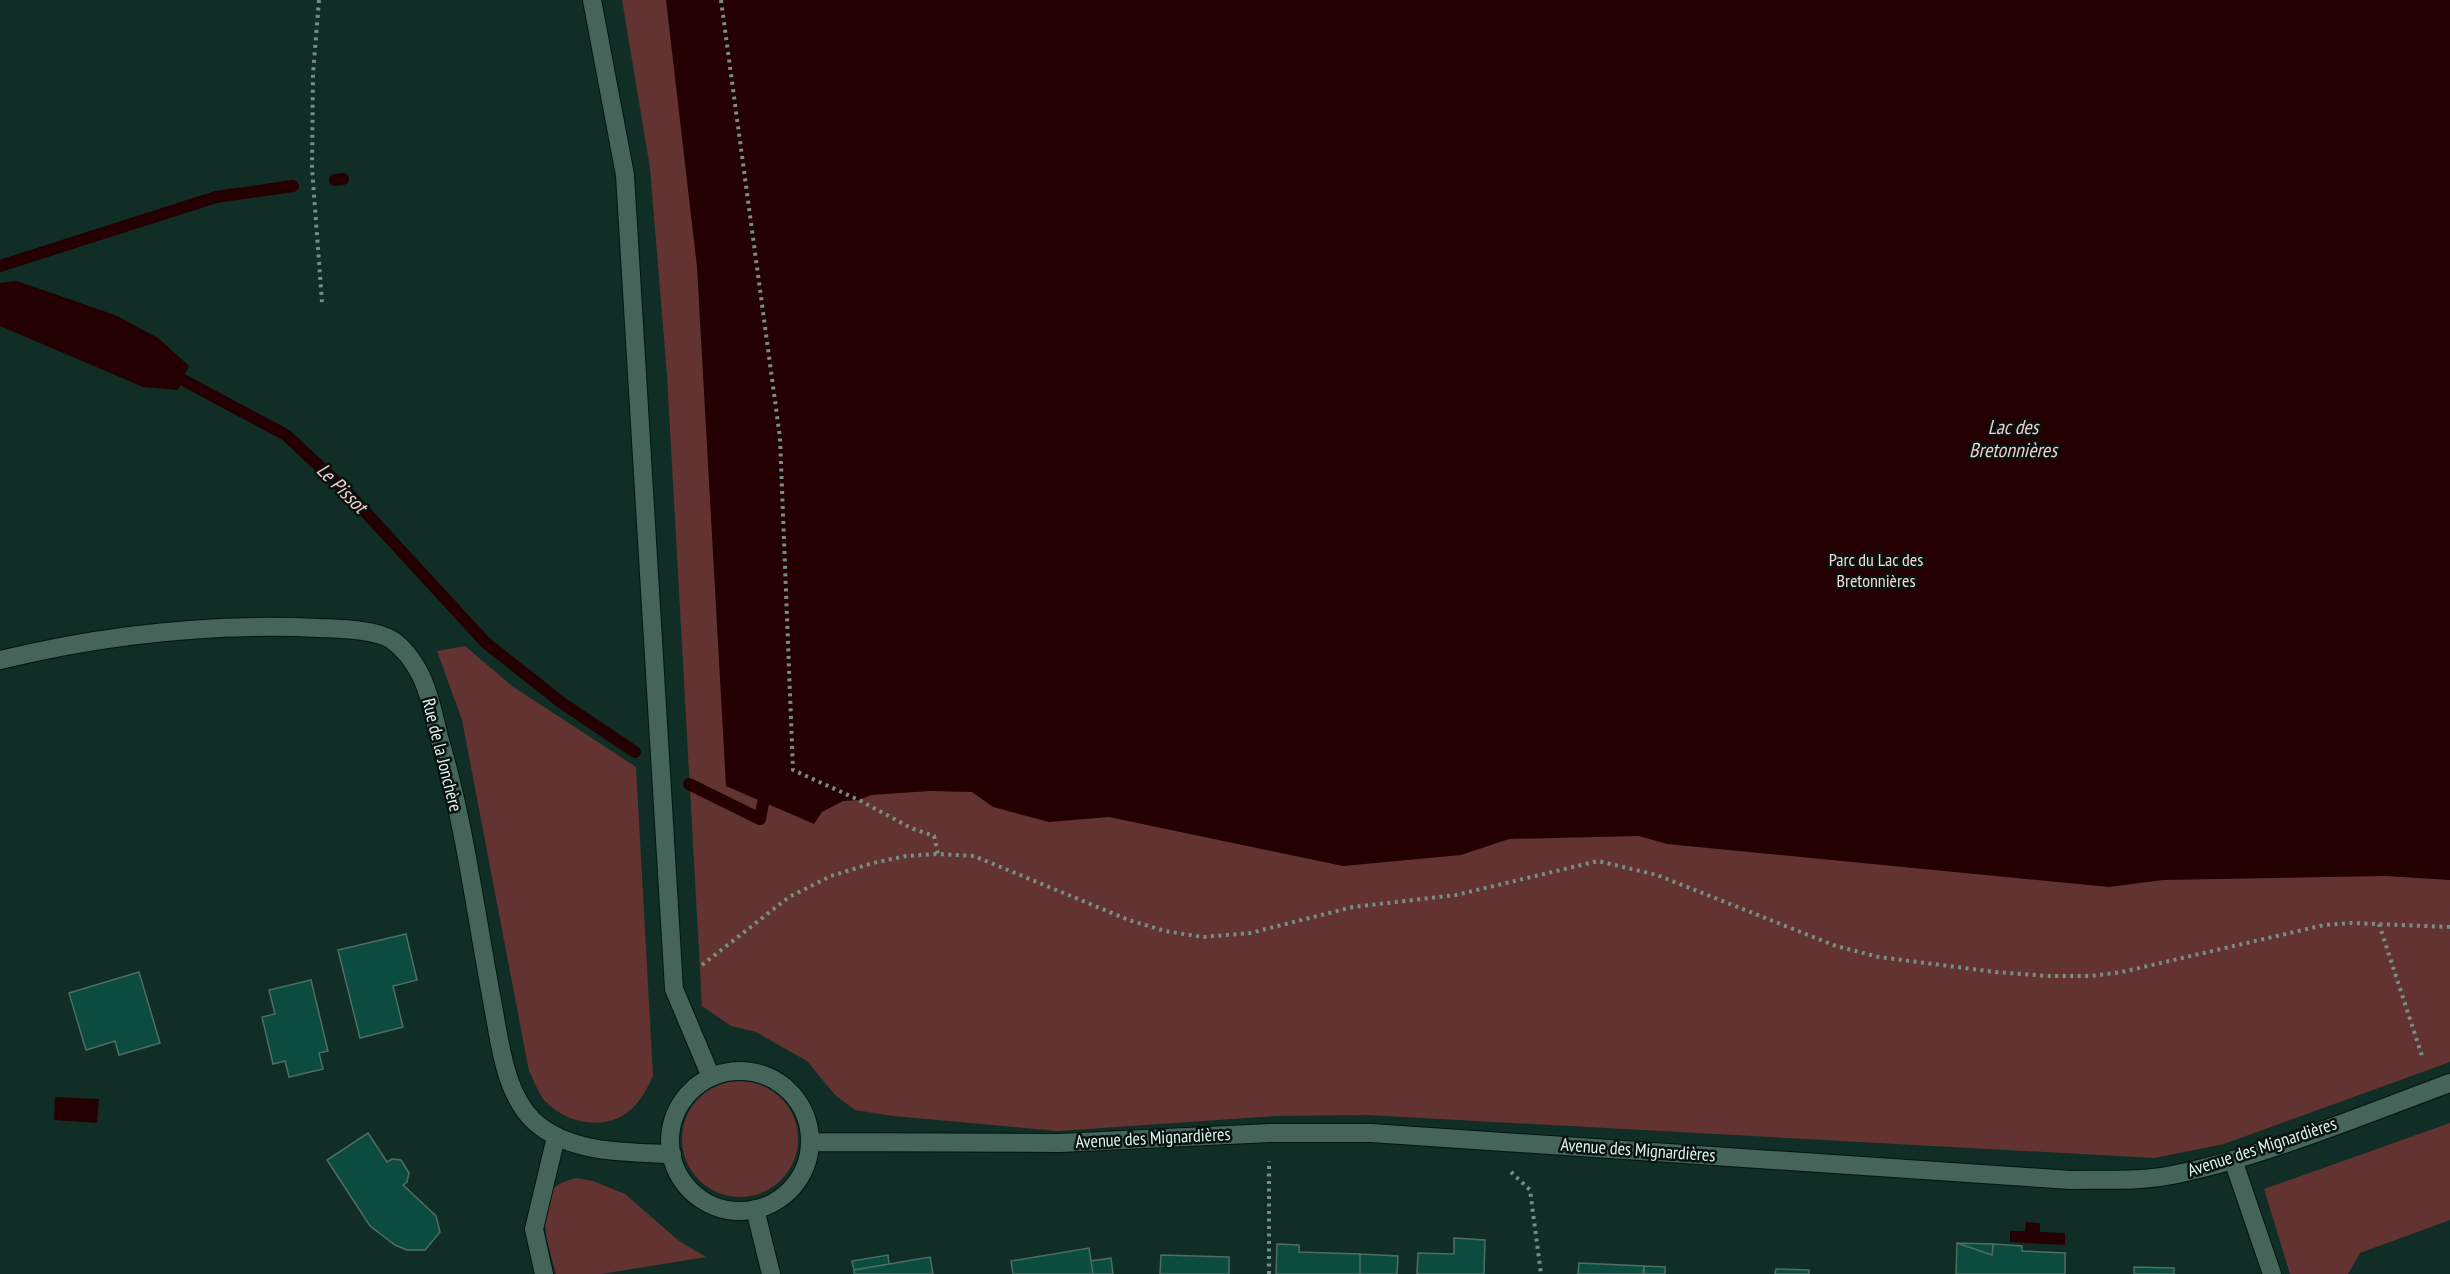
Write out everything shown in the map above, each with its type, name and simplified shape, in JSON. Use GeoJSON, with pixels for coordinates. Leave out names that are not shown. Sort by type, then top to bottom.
{"type":"FeatureCollection","features":[{"type":"Feature","properties":{"kind":"street"},"geometry":{"type":"LineString","coordinates":[[592,0],[626,175],[674,989],[711,1077]]}},
{"type":"Feature","properties":{"kind":"street","name":"Rue de la Jonchère"},"geometry":{"type":"LineString","coordinates":[[0,660],[39,650],[195,629],[275,626],[349,629],[390,639],[409,654],[422,678],[453,783],[480,942],[507,1070],[516,1096],[534,1122],[556,1137],[593,1148],[672,1154]]}},
{"type":"Feature","properties":{"kind":"street"},"geometry":{"type":"LineString","coordinates":[[731,1071],[750,1071],[783,1085],[804,1110],[810,1142],[805,1166],[793,1187],[767,1205],[755,1209],[734,1210],[712,1204],[698,1197],[681,1179],[672,1154],[671,1131],[682,1103],[711,1077],[731,1071]]}},
{"type":"Feature","properties":{"kind":"street","name":"Avenue des Mignardières"},"geometry":{"type":"LineString","coordinates":[[810,1142],[1060,1143],[1270,1133],[1371,1133],[2071,1180],[2170,1176],[2233,1160],[2450,1083]]}},
{"type":"Feature","properties":{"kind":"street"},"geometry":{"type":"LineString","coordinates":[[544,1274],[534,1229],[556,1137]]}},
{"type":"Feature","properties":{"kind":"street"},"geometry":{"type":"LineString","coordinates":[[2233,1160],[2272,1274]]}},
{"type":"Feature","properties":{"kind":"street"},"geometry":{"type":"LineString","coordinates":[[755,1209],[771,1274]]}},
{"type":"Feature","properties":{"kind":"path"},"geometry":{"type":"LineString","coordinates":[[319,0],[313,74],[312,168],[322,302]]}},
{"type":"Feature","properties":{"kind":"path"},"geometry":{"type":"LineString","coordinates":[[721,0],[780,438],[793,770],[859,800],[912,828],[934,836],[938,855]]}},
{"type":"Feature","properties":{"kind":"path"},"geometry":{"type":"LineString","coordinates":[[694,971],[789,897],[831,876],[906,856],[938,855],[974,856],[1129,920],[1203,937],[1250,933],[1353,907],[1456,895],[1598,861],[1658,875],[1836,946],[1879,957],[1995,972],[2091,976],[2170,963],[2324,925],[2379,924],[2450,927]]}},
{"type":"Feature","properties":{"kind":"path"},"geometry":{"type":"LineString","coordinates":[[2379,924],[2423,1059]]}},
{"type":"Feature","properties":{"kind":"path"},"geometry":{"type":"LineString","coordinates":[[1269,1274],[1270,1133]]}},
{"type":"Feature","properties":{"kind":"path"},"geometry":{"type":"LineString","coordinates":[[1507,1141],[1506,1166],[1530,1190],[1541,1274]]}},
{"type":"Feature","properties":{"kind":"green space","name":"Lac des Bretonnières"},"geometry":{"type":"Polygon","coordinates":[[[622,0],[2450,0],[2450,1062],[2224,1144],[2154,1158],[1368,1115],[1274,1116],[1058,1131],[893,1116],[855,1110],[835,1095],[807,1061],[756,1032],[731,1026],[702,1006],[667,375],[650,168],[622,0]]]}},
{"type":"Feature","properties":{"kind":"green space"},"geometry":{"type":"Polygon","coordinates":[[[465,646],[512,686],[636,767],[653,1076],[637,1104],[627,1113],[612,1120],[591,1123],[570,1118],[561,1113],[544,1100],[529,1071],[462,720],[437,651],[465,646]]]}},
{"type":"Feature","properties":{"kind":"green space"},"geometry":{"type":"Polygon","coordinates":[[[740,1081],[762,1086],[781,1098],[793,1117],[798,1139],[793,1161],[781,1180],[762,1192],[740,1197],[718,1192],[699,1180],[687,1161],[682,1139],[687,1117],[699,1098],[718,1086],[740,1081]]]}},
{"type":"Feature","properties":{"kind":"green space"},"geometry":{"type":"Polygon","coordinates":[[[2450,1123],[2450,1220],[2360,1253],[2348,1274],[2290,1274],[2264,1189],[2450,1123]]]}},
{"type":"Feature","properties":{"kind":"green space"},"geometry":{"type":"Polygon","coordinates":[[[576,1178],[593,1181],[625,1194],[679,1241],[706,1257],[601,1274],[556,1274],[545,1227],[546,1203],[550,1193],[558,1185],[576,1178]]]}},
{"type":"Feature","properties":{"kind":"water","name":"Lac des Bretonnières"},"geometry":{"type":"Polygon","coordinates":[[[666,0],[2450,0],[2450,880],[2386,876],[2163,880],[2109,887],[1667,844],[1639,836],[1509,839],[1461,855],[1343,866],[1109,817],[1049,822],[993,807],[972,792],[930,791],[871,795],[859,800],[843,801],[822,812],[814,824],[726,786],[697,267],[666,0]]]}},
{"type":"Feature","properties":{"kind":"water"},"geometry":{"type":"Polygon","coordinates":[[[17,281],[115,315],[158,338],[189,366],[178,390],[143,387],[0,326],[0,283],[17,281]]]}},
{"type":"Feature","properties":{"kind":"water"},"geometry":{"type":"Polygon","coordinates":[[[55,1097],[99,1099],[97,1123],[54,1120],[55,1097]]]}},
{"type":"Feature","properties":{"kind":"water"},"geometry":{"type":"Polygon","coordinates":[[[2026,1222],[2040,1223],[2040,1232],[2065,1233],[2065,1245],[2010,1242],[2010,1231],[2025,1231],[2026,1222]]]}},
{"type":"Feature","properties":{"kind":"building"},"geometry":{"type":"Polygon","coordinates":[[[406,934],[417,980],[393,986],[403,1027],[360,1038],[338,950],[406,934]]]}},
{"type":"Feature","properties":{"kind":"building"},"geometry":{"type":"Polygon","coordinates":[[[139,972],[160,1043],[119,1055],[115,1041],[86,1050],[69,993],[139,972]]]}},
{"type":"Feature","properties":{"kind":"building"},"geometry":{"type":"Polygon","coordinates":[[[311,980],[328,1051],[319,1053],[323,1069],[289,1077],[285,1061],[273,1064],[262,1017],[275,1014],[269,990],[311,980]]]}},
{"type":"Feature","properties":{"kind":"building"},"geometry":{"type":"Polygon","coordinates":[[[368,1133],[387,1162],[392,1159],[401,1160],[409,1173],[407,1182],[403,1185],[436,1216],[440,1232],[425,1250],[407,1250],[395,1245],[370,1226],[327,1160],[368,1133]]]}},
{"type":"Feature","properties":{"kind":"building"},"geometry":{"type":"Polygon","coordinates":[[[1454,1238],[1485,1240],[1484,1274],[1417,1274],[1418,1253],[1454,1254],[1454,1238]]]}},
{"type":"Feature","properties":{"kind":"building"},"geometry":{"type":"Polygon","coordinates":[[[1957,1243],[1992,1255],[1993,1244],[2022,1246],[2022,1251],[2065,1253],[2065,1274],[1956,1274],[1957,1243]]]}},
{"type":"Feature","properties":{"kind":"building"},"geometry":{"type":"Polygon","coordinates":[[[1957,1243],[1993,1244],[1992,1255],[1957,1243]]]}},
{"type":"Feature","properties":{"kind":"building"},"geometry":{"type":"Polygon","coordinates":[[[1277,1244],[1299,1245],[1299,1252],[1360,1254],[1360,1274],[1276,1274],[1277,1244]]]}},
{"type":"Feature","properties":{"kind":"building"},"geometry":{"type":"Polygon","coordinates":[[[1089,1248],[1093,1274],[1013,1274],[1011,1261],[1089,1248]]]}},
{"type":"Feature","properties":{"kind":"building"},"geometry":{"type":"Polygon","coordinates":[[[1360,1254],[1398,1256],[1397,1274],[1360,1274],[1360,1254]]]}},
{"type":"Feature","properties":{"kind":"building"},"geometry":{"type":"Polygon","coordinates":[[[888,1255],[889,1264],[854,1270],[852,1261],[888,1255]]]}},
{"type":"Feature","properties":{"kind":"building"},"geometry":{"type":"Polygon","coordinates":[[[1161,1255],[1229,1257],[1229,1274],[1160,1274],[1161,1255]]]}},
{"type":"Feature","properties":{"kind":"building"},"geometry":{"type":"Polygon","coordinates":[[[930,1257],[933,1274],[854,1274],[854,1270],[930,1257]]]}},
{"type":"Feature","properties":{"kind":"building"},"geometry":{"type":"Polygon","coordinates":[[[1111,1258],[1113,1274],[1093,1274],[1091,1261],[1111,1258]]]}},
{"type":"Feature","properties":{"kind":"building"},"geometry":{"type":"Polygon","coordinates":[[[1579,1263],[1644,1266],[1644,1274],[1578,1274],[1579,1263]]]}},
{"type":"Feature","properties":{"kind":"building"},"geometry":{"type":"Polygon","coordinates":[[[1644,1266],[1665,1267],[1665,1274],[1643,1274],[1644,1266]]]}},
{"type":"Feature","properties":{"kind":"building"},"geometry":{"type":"Polygon","coordinates":[[[2134,1267],[2174,1268],[2174,1274],[2134,1274],[2134,1267]]]}},
{"type":"Feature","properties":{"kind":"building"},"geometry":{"type":"Polygon","coordinates":[[[1776,1269],[1809,1270],[1809,1274],[1775,1274],[1776,1269]]]}},
{"type":"Feature","properties":{"kind":"waterway","name":"Le Pissot"},"geometry":{"type":"LineString","coordinates":[[335,180],[343,179]]}},
{"type":"Feature","properties":{"kind":"waterway","name":"Le Pissot"},"geometry":{"type":"LineString","coordinates":[[0,266],[216,197],[293,186]]}},
{"type":"Feature","properties":{"kind":"waterway","name":"Le Pissot"},"geometry":{"type":"LineString","coordinates":[[170,373],[286,435],[346,491],[486,643],[562,703],[635,752]]}},
{"type":"Feature","properties":{"kind":"waterway"},"geometry":{"type":"LineString","coordinates":[[689,784],[760,819],[766,787]]}},
{"type":"Feature","properties":{"kind":"park label","name":"Parc du Lac des Bretonnières"},"geometry":{"type":"Point","coordinates":[1876,570]}}]}
